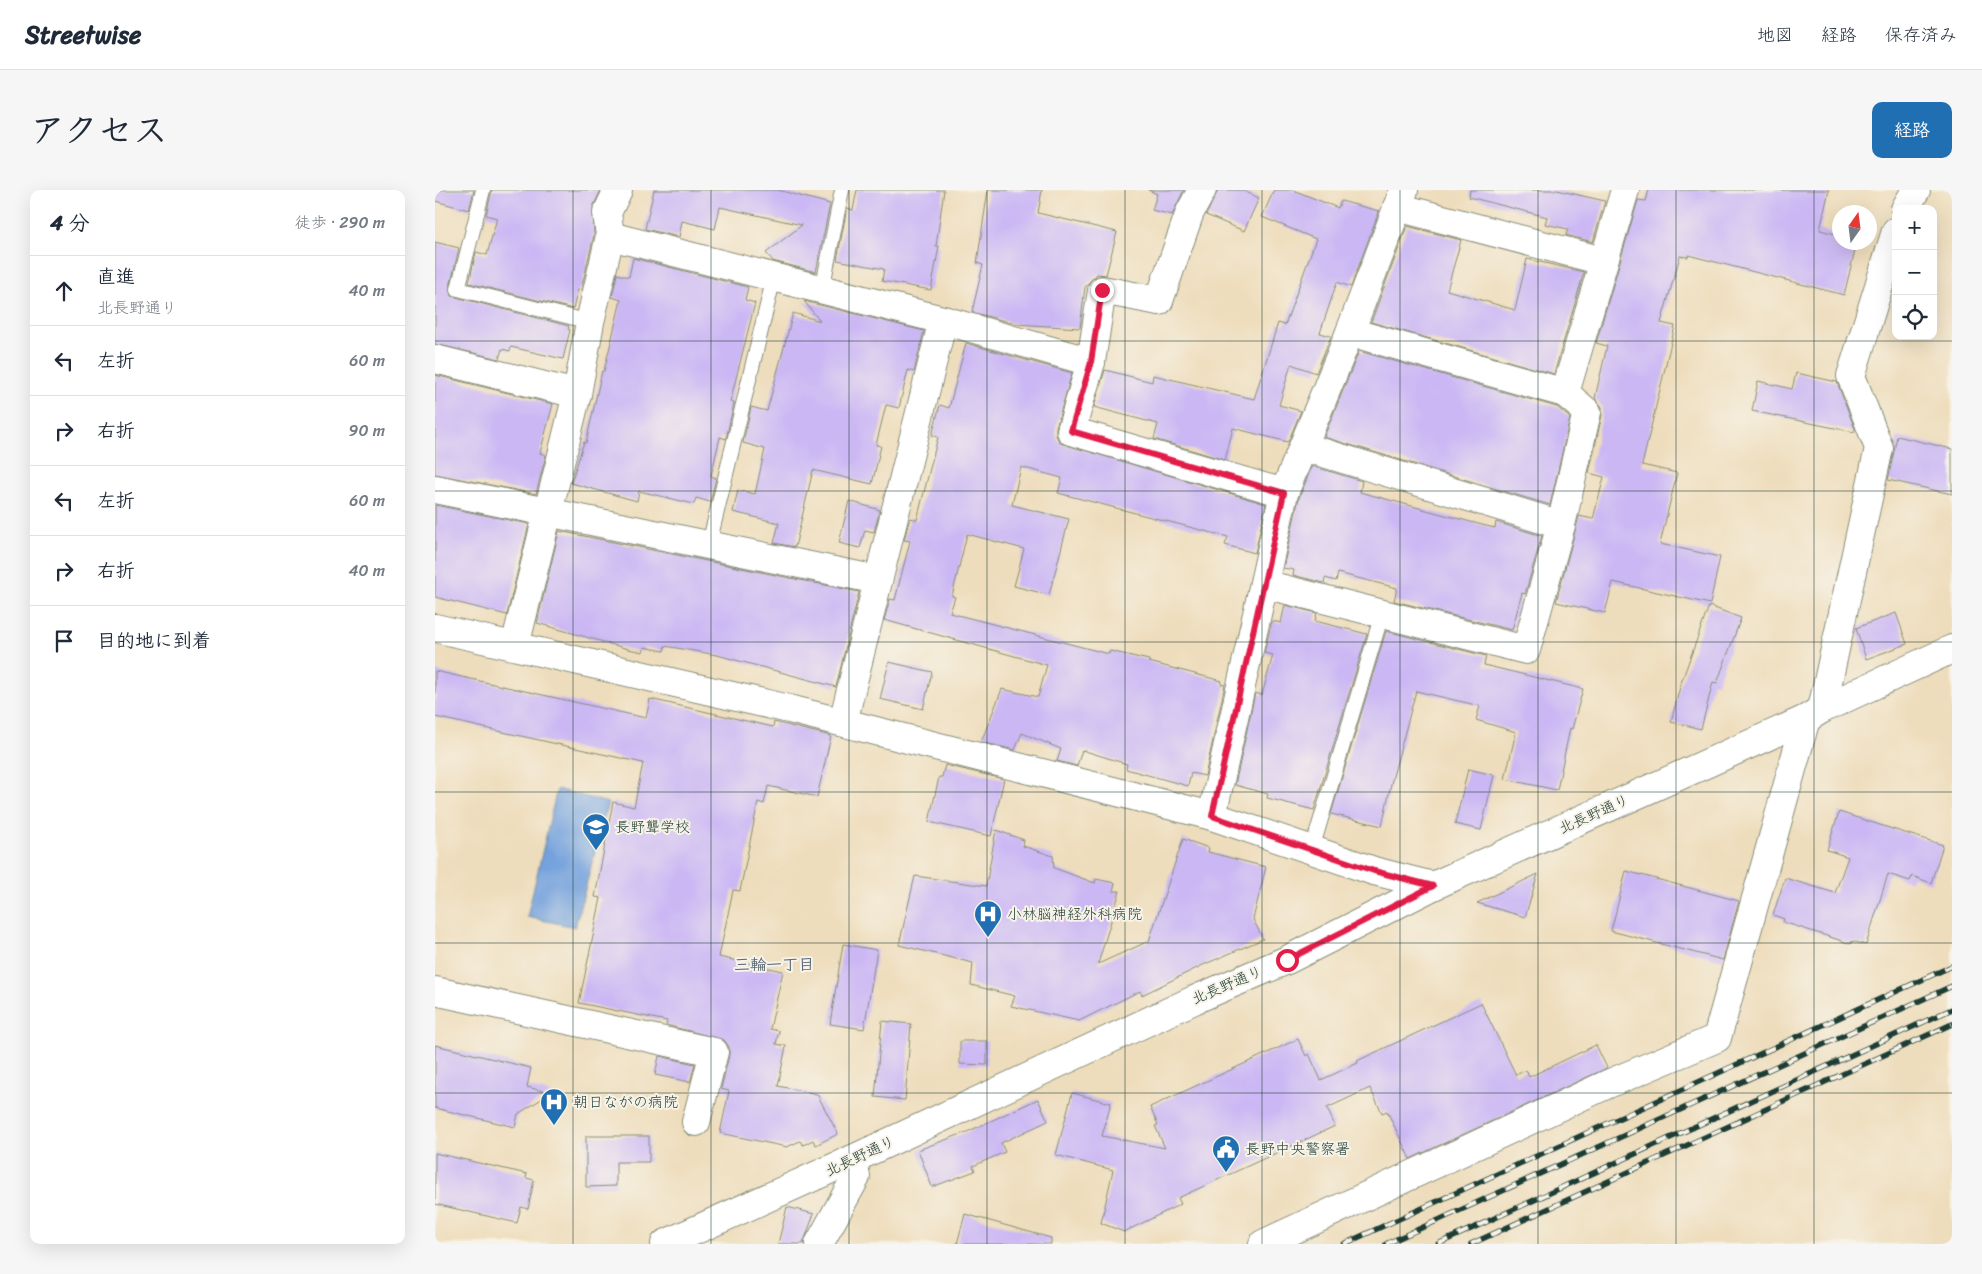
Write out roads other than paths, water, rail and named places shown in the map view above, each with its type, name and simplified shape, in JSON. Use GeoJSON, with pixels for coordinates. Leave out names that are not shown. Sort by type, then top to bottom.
{"type":"FeatureCollection","features":[{"type":"Feature","properties":{"kind":"street"},"geometry":{"type":"LineString","coordinates":[[515,646],[577,394],[590,322],[611,236],[607,213],[618,190]]}},
{"type":"Feature","properties":{"kind":"street"},"geometry":{"type":"LineString","coordinates":[[1202,190],[1191,212],[1159,301],[1102,290],[1091,362],[1071,431],[1284,493]]}},
{"type":"Feature","properties":{"kind":"street"},"geometry":{"type":"LineString","coordinates":[[1565,393],[1625,190]]}},
{"type":"Feature","properties":{"kind":"street"},"geometry":{"type":"LineString","coordinates":[[1907,205],[1916,190]]}},
{"type":"Feature","properties":{"kind":"street"},"geometry":{"type":"LineString","coordinates":[[1212,816],[1284,493],[1350,332],[1401,199],[1603,261]]}},
{"type":"Feature","properties":{"kind":"street"},"geometry":{"type":"LineString","coordinates":[[611,236],[943,320],[1091,362]]}},
{"type":"Feature","properties":{"kind":"street"},"geometry":{"type":"LineString","coordinates":[[1263,1244],[1608,1084],[1717,1038],[1814,714],[1879,448],[1851,376],[1892,244]]}},
{"type":"Feature","properties":{"kind":"street"},"geometry":{"type":"LineString","coordinates":[[843,722],[943,320]]}},
{"type":"Feature","properties":{"kind":"street"},"geometry":{"type":"LineString","coordinates":[[1263,584],[1526,650],[1561,525],[1587,412],[1565,393],[1350,332]]}},
{"type":"Feature","properties":{"kind":"street"},"geometry":{"type":"LineString","coordinates":[[435,359],[577,394]]}},
{"type":"Feature","properties":{"kind":"street"},"geometry":{"type":"LineString","coordinates":[[1304,447],[1561,525]]}},
{"type":"Feature","properties":{"kind":"street"},"geometry":{"type":"LineString","coordinates":[[435,489],[878,580]]}},
{"type":"Feature","properties":{"kind":"street"},"geometry":{"type":"LineString","coordinates":[[435,628],[843,722],[1212,816],[1374,871],[1433,886]]}},
{"type":"Feature","properties":{"kind":"street","name":"北長野通り"},"geometry":{"type":"LineString","coordinates":[[665,1244],[853,1159],[1194,1000],[1287,960],[1433,886],[1814,714],[1952,649]]}},
{"type":"Feature","properties":{"kind":"street"},"geometry":{"type":"LineString","coordinates":[[435,991],[714,1052],[696,1122]]}},
{"type":"Feature","properties":{"kind":"street"},"geometry":{"type":"LineString","coordinates":[[819,1244],[856,1177],[853,1159]]}},
{"type":"Feature","properties":{"kind":"lane"},"geometry":{"type":"LineString","coordinates":[[483,190],[458,289],[590,322]]}},
{"type":"Feature","properties":{"kind":"lane"},"geometry":{"type":"LineString","coordinates":[[822,290],[842,190]]}},
{"type":"Feature","properties":{"kind":"lane"},"geometry":{"type":"LineString","coordinates":[[709,544],[774,277]]}},
{"type":"Feature","properties":{"kind":"lane"},"geometry":{"type":"LineString","coordinates":[[1312,850],[1382,614]]}},
{"type":"Feature","properties":{"kind":"water"},"geometry":{"type":"Polygon","coordinates":[[[557,789],[608,803],[575,927],[527,917],[557,789]]]}},
{"type":"Feature","properties":{"kind":"railway"},"geometry":{"type":"LineString","coordinates":[[1344,1244],[1952,966]]}},
{"type":"Feature","properties":{"kind":"railway"},"geometry":{"type":"LineString","coordinates":[[1386,1244],[1952,986]]}},
{"type":"Feature","properties":{"kind":"railway"},"geometry":{"type":"LineString","coordinates":[[1438,1244],[1952,1009]]}},
{"type":"Feature","properties":{"kind":"railway"},"geometry":{"type":"LineString","coordinates":[[1471,1244],[1952,1024]]}},
{"type":"Feature","properties":{"kind":"place","name":"長野聾学校"},"geometry":{"type":"Point","coordinates":[596,851]}},
{"type":"Feature","properties":{"kind":"place","name":"小林脳神経外科病院"},"geometry":{"type":"Point","coordinates":[988,938]}},
{"type":"Feature","properties":{"kind":"place","name":"朝日ながの病院"},"geometry":{"type":"Point","coordinates":[554,1126]}},
{"type":"Feature","properties":{"kind":"place","name":"長野中央警察署"},"geometry":{"type":"Point","coordinates":[1226,1173]}},
{"type":"Feature","properties":{"kind":"district","name":"三輪一丁目"},"geometry":{"type":"Point","coordinates":[774,964]}}]}
